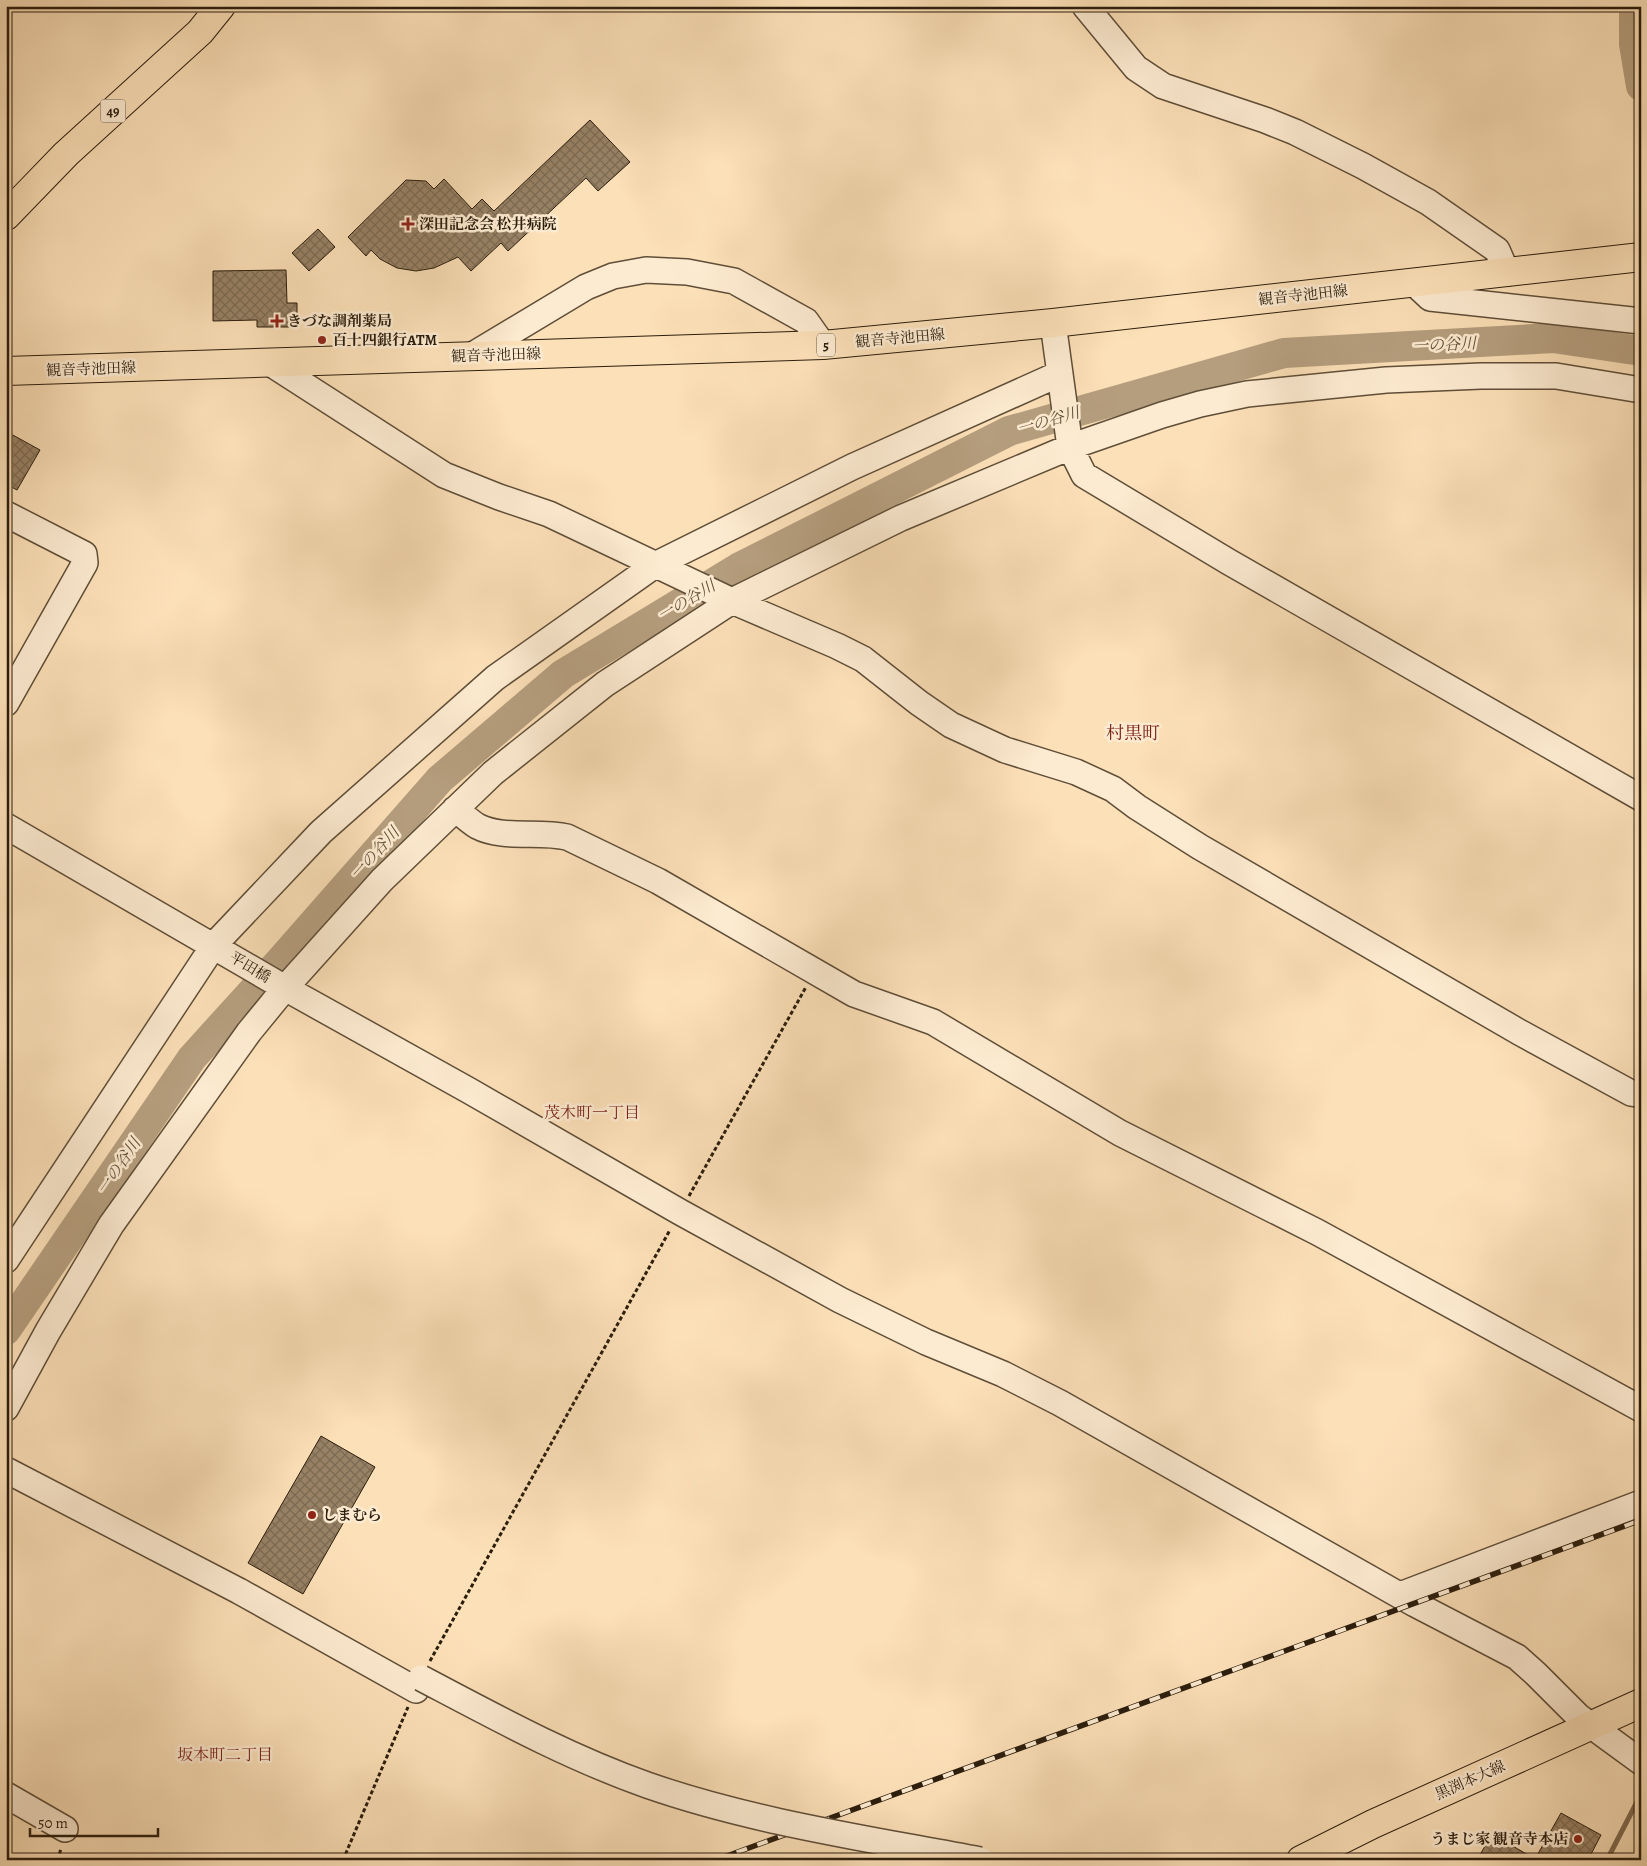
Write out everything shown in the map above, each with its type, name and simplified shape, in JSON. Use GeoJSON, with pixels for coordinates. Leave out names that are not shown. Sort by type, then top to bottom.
{"type":"FeatureCollection","features":[{"type":"Feature","properties":{"kind":"main road","name":"49"},"geometry":{"type":"LineString","coordinates":[[6,216],[66,154],[200,32],[221,6]]}},
{"type":"Feature","properties":{"kind":"main road","name":"観音寺池田線"},"geometry":{"type":"LineString","coordinates":[[6,372],[823,345],[1053,322],[1641,257]]}},
{"type":"Feature","properties":{"kind":"main road","name":"黒渕本大線"},"geometry":{"type":"LineString","coordinates":[[1301,1860],[1373,1824],[1641,1703]]}},
{"type":"Feature","properties":{"kind":"street"},"geometry":{"type":"LineString","coordinates":[[1085,6],[1136,68],[1164,86],[1295,132],[1363,166],[1428,202],[1497,250],[1507,273]]}},
{"type":"Feature","properties":{"kind":"street"},"geometry":{"type":"LineString","coordinates":[[470,356],[586,287],[613,276],[646,270],[686,272],[734,281],[806,321],[823,345]]}},
{"type":"Feature","properties":{"kind":"street"},"geometry":{"type":"LineString","coordinates":[[1414,283],[1430,298],[1641,321]]}},
{"type":"Feature","properties":{"kind":"street"},"geometry":{"type":"LineString","coordinates":[[1053,322],[1070,447],[1084,475],[1246,572],[1641,798]]}},
{"type":"Feature","properties":{"kind":"street"},"geometry":{"type":"LineString","coordinates":[[270,362],[444,475],[499,498],[549,514],[732,601],[863,659],[919,703],[952,725],[1005,750],[1076,772],[1113,788],[1200,847],[1519,1032],[1631,1093],[1639,1094]]}},
{"type":"Feature","properties":{"kind":"street"},"geometry":{"type":"LineString","coordinates":[[6,1260],[214,945],[321,832],[495,678],[655,564],[852,467],[1059,374]]}},
{"type":"Feature","properties":{"kind":"street"},"geometry":{"type":"LineString","coordinates":[[6,1408],[48,1331],[111,1226],[249,1032],[285,988],[382,880],[492,773],[605,684],[732,601],[901,518],[1070,447],[1200,404],[1247,394],[1386,380],[1481,376],[1556,376],[1641,390]]}},
{"type":"Feature","properties":{"kind":"street"},"geometry":{"type":"LineString","coordinates":[[6,514],[84,554],[85,563],[6,703]]}},
{"type":"Feature","properties":{"kind":"street"},"geometry":{"type":"LineString","coordinates":[[455,809],[477,826],[491,831],[556,834],[567,837],[658,881],[854,994],[933,1022],[1120,1133],[1317,1232],[1641,1409]]}},
{"type":"Feature","properties":{"kind":"street","name":"平田橋"},"geometry":{"type":"LineString","coordinates":[[6,826],[214,945],[285,988],[468,1090],[680,1212],[840,1300],[926,1342],[1004,1374],[1060,1403],[1400,1595],[1517,1657],[1590,1726],[1641,1762]]}},
{"type":"Feature","properties":{"kind":"street"},"geometry":{"type":"LineString","coordinates":[[6,1470],[418,1685],[596,1766],[649,1785],[753,1815],[948,1860]]}},
{"type":"Feature","properties":{"kind":"street"},"geometry":{"type":"LineString","coordinates":[[1400,1595],[1641,1503]]}},
{"type":"Feature","properties":{"kind":"street"},"geometry":{"type":"LineString","coordinates":[[418,1685],[522,1748],[575,1772],[637,1796],[718,1820],[791,1838],[901,1860]]}},
{"type":"Feature","properties":{"kind":"street"},"geometry":{"type":"LineString","coordinates":[[6,1795],[65,1829]]}},
{"type":"Feature","properties":{"kind":"street"},"geometry":{"type":"LineString","coordinates":[[753,1815],[980,1860]]}},
{"type":"Feature","properties":{"kind":"path"},"geometry":{"type":"LineString","coordinates":[[343,1860],[418,1685],[814,972]]}},
{"type":"Feature","properties":{"kind":"building"},"geometry":{"type":"Polygon","coordinates":[[[590,120],[630,162],[598,191],[586,178],[508,251],[501,243],[471,271],[458,257],[434,268],[416,271],[397,268],[380,259],[371,250],[366,256],[348,237],[406,180],[426,181],[434,189],[444,179],[472,209],[482,199],[494,211],[590,120]]]}},
{"type":"Feature","properties":{"kind":"building"},"geometry":{"type":"Polygon","coordinates":[[[318,229],[335,247],[309,271],[292,253],[318,229]]]}},
{"type":"Feature","properties":{"kind":"building"},"geometry":{"type":"Polygon","coordinates":[[[286,270],[287,303],[297,303],[297,327],[257,327],[257,320],[213,321],[213,271],[286,270]]]}},
{"type":"Feature","properties":{"kind":"building"},"geometry":{"type":"Polygon","coordinates":[[[11,434],[40,450],[17,490],[6,484],[6,442],[11,434]]]}},
{"type":"Feature","properties":{"kind":"building","name":"しまむら"},"geometry":{"type":"Polygon","coordinates":[[[321,1436],[375,1467],[303,1594],[248,1563],[321,1436]]]}},
{"type":"Feature","properties":{"kind":"building","name":"うまじ家 観音寺本店"},"geometry":{"type":"Polygon","coordinates":[[[1561,1813],[1601,1835],[1588,1860],[1477,1860],[1492,1834],[1535,1859],[1561,1813]]]}},
{"type":"Feature","properties":{"kind":"waterway"},"geometry":{"type":"LineString","coordinates":[[1634,6],[1634,44],[1641,86]]}},
{"type":"Feature","properties":{"kind":"waterway","name":"一の谷川"},"geometry":{"type":"LineString","coordinates":[[6,1330],[192,1058],[440,779],[563,674],[738,568],[1009,431],[1284,353],[1553,338],[1641,351]]}},
{"type":"Feature","properties":{"kind":"waterway"},"geometry":{"type":"LineString","coordinates":[[1607,1860],[1641,1794]]}},
{"type":"Feature","properties":{"kind":"railway"},"geometry":{"type":"LineString","coordinates":[[716,1860],[1641,1520]]}},
{"type":"Feature","properties":{"kind":"place","name":"深田記念会 松井病院"},"geometry":{"type":"Point","coordinates":[408,224]}},
{"type":"Feature","properties":{"kind":"place","name":"きづな調剤薬局"},"geometry":{"type":"Point","coordinates":[277,321]}},
{"type":"Feature","properties":{"kind":"place","name":"百十四銀行ATM"},"geometry":{"type":"Point","coordinates":[322,340]}},
{"type":"Feature","properties":{"kind":"place","name":"しまむら"},"geometry":{"type":"Point","coordinates":[312,1515]}},
{"type":"Feature","properties":{"kind":"place","name":"うまじ家 観音寺本店"},"geometry":{"type":"Point","coordinates":[1578,1839]}},
{"type":"Feature","properties":{"kind":"district","name":"村黒町"},"geometry":{"type":"Point","coordinates":[1133,733]}},
{"type":"Feature","properties":{"kind":"district","name":"茂木町一丁目"},"geometry":{"type":"Point","coordinates":[592,1112]}},
{"type":"Feature","properties":{"kind":"district","name":"坂本町二丁目"},"geometry":{"type":"Point","coordinates":[225,1754]}}]}
